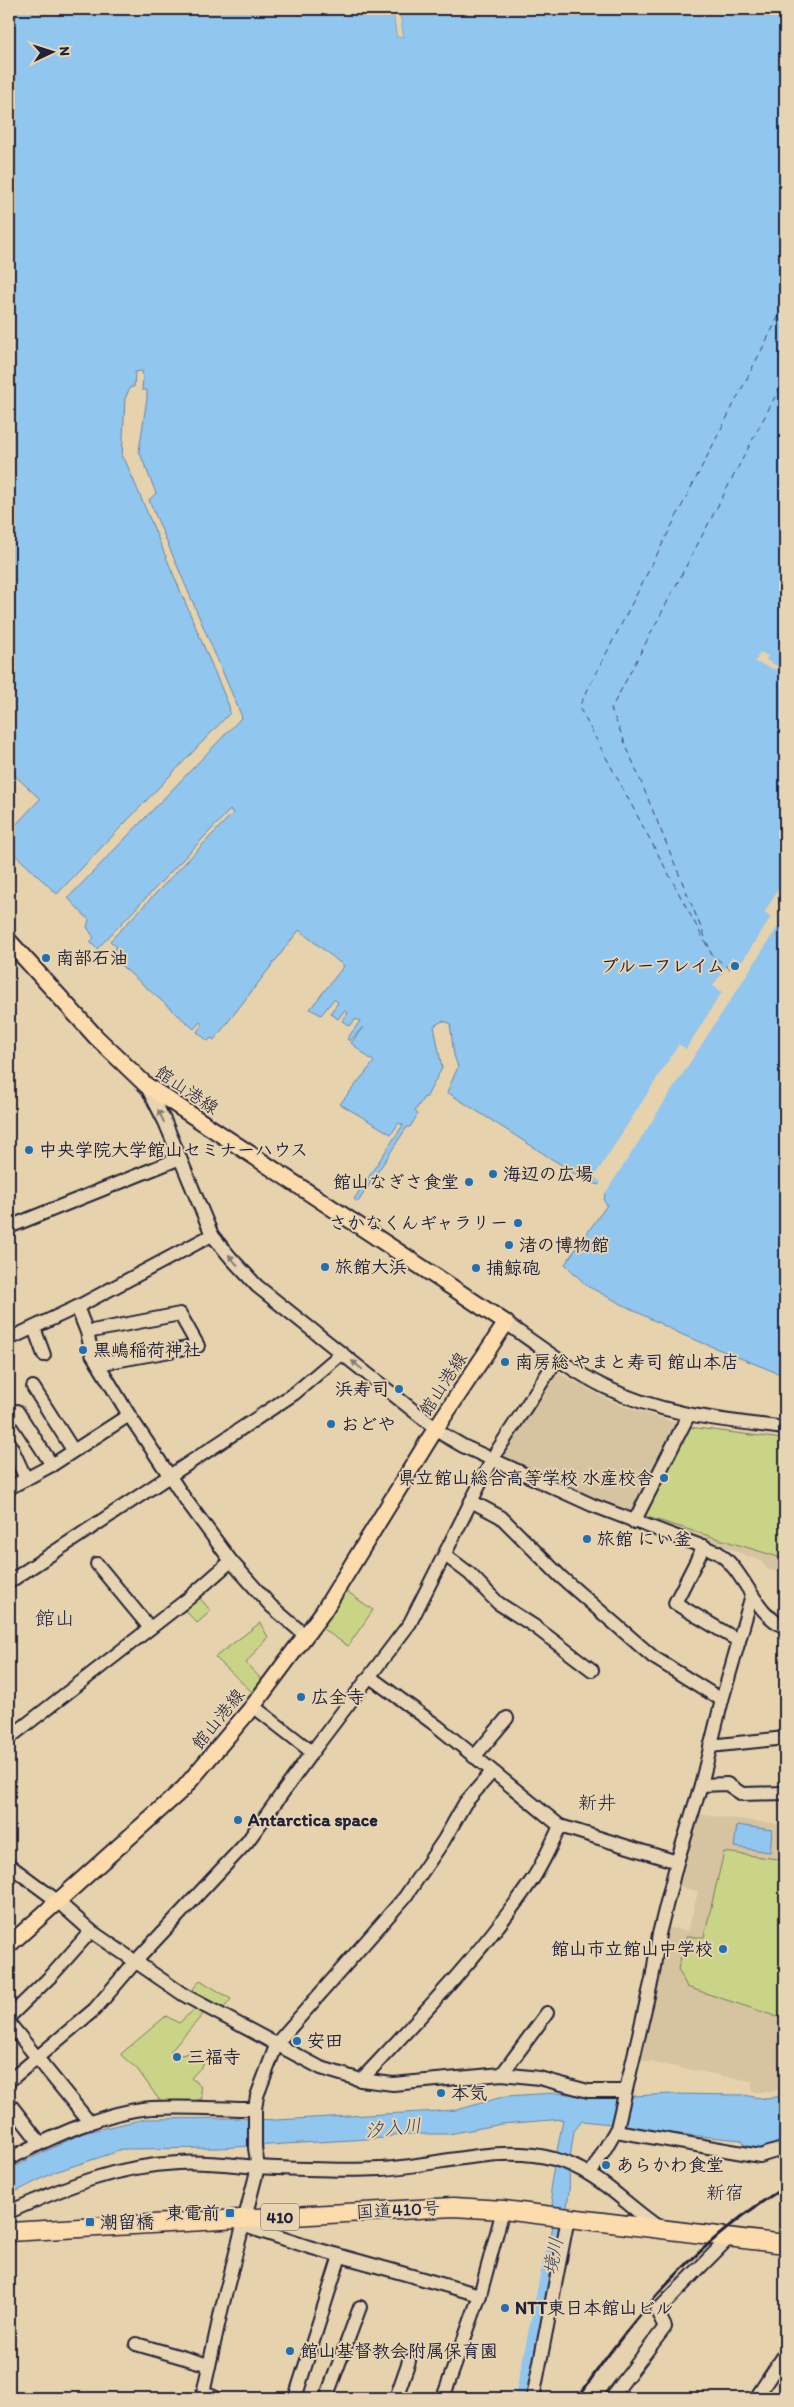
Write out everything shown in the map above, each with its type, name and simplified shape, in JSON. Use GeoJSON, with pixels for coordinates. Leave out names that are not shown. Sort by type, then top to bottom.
{"type":"FeatureCollection","features":[{"type":"Feature","properties":{"kind":"highway","name":"国道410号"},"geometry":{"type":"LineString","coordinates":[[9,2232],[243,2222],[411,2208],[462,2207],[731,2236],[785,2244]]}},
{"type":"Feature","properties":{"kind":"main road","name":"館山港線"},"geometry":{"type":"LineString","coordinates":[[9,941],[96,1038],[146,1086],[506,1323],[436,1428],[324,1612],[253,1706],[184,1788],[56,1900],[9,1945]]}},
{"type":"Feature","properties":{"kind":"street"},"geometry":{"type":"LineString","coordinates":[[146,1086],[165,1122],[178,1159],[212,1236],[257,1286],[436,1428],[463,1446],[493,1461],[634,1522],[704,1546],[728,1561],[772,1620],[785,1627]]}},
{"type":"Feature","properties":{"kind":"street"},"geometry":{"type":"LineString","coordinates":[[9,1228],[178,1159]]}},
{"type":"Feature","properties":{"kind":"street"},"geometry":{"type":"LineString","coordinates":[[9,1339],[77,1307],[212,1236]]}},
{"type":"Feature","properties":{"kind":"street"},"geometry":{"type":"LineString","coordinates":[[77,1307],[87,1332],[92,1354],[129,1415],[170,1476],[231,1561],[271,1606],[306,1636]]}},
{"type":"Feature","properties":{"kind":"street"},"geometry":{"type":"LineString","coordinates":[[87,1332],[180,1314],[198,1346],[98,1364]]}},
{"type":"Feature","properties":{"kind":"street"},"geometry":{"type":"LineString","coordinates":[[506,1323],[557,1359],[603,1386],[621,1394],[688,1416],[785,1428]]}},
{"type":"Feature","properties":{"kind":"street"},"geometry":{"type":"LineString","coordinates":[[34,1328],[44,1356]]}},
{"type":"Feature","properties":{"kind":"street"},"geometry":{"type":"LineString","coordinates":[[9,1582],[294,1393],[342,1353]]}},
{"type":"Feature","properties":{"kind":"street"},"geometry":{"type":"LineString","coordinates":[[9,2081],[95,2009],[135,1962],[247,1842],[312,1752],[410,1623],[495,1454],[557,1359]]}},
{"type":"Feature","properties":{"kind":"street"},"geometry":{"type":"LineString","coordinates":[[33,1387],[73,1450]]}},
{"type":"Feature","properties":{"kind":"street"},"geometry":{"type":"LineString","coordinates":[[18,1411],[52,1465]]}},
{"type":"Feature","properties":{"kind":"street"},"geometry":{"type":"LineString","coordinates":[[9,1488],[52,1465],[129,1415]]}},
{"type":"Feature","properties":{"kind":"street"},"geometry":{"type":"LineString","coordinates":[[634,1522],[688,1416]]}},
{"type":"Feature","properties":{"kind":"street"},"geometry":{"type":"LineString","coordinates":[[9,1442],[26,1478]]}},
{"type":"Feature","properties":{"kind":"street"},"geometry":{"type":"LineString","coordinates":[[471,1501],[501,1517],[561,1577],[653,1657],[722,1700]]}},
{"type":"Feature","properties":{"kind":"street"},"geometry":{"type":"LineString","coordinates":[[704,1546],[675,1603],[739,1642]]}},
{"type":"Feature","properties":{"kind":"street"},"geometry":{"type":"LineString","coordinates":[[445,1555],[470,1574],[498,1603],[534,1626],[592,1670]]}},
{"type":"Feature","properties":{"kind":"street"},"geometry":{"type":"LineString","coordinates":[[9,1738],[150,1628],[231,1561]]}},
{"type":"Feature","properties":{"kind":"street"},"geometry":{"type":"LineString","coordinates":[[97,1564],[150,1628]]}},
{"type":"Feature","properties":{"kind":"street"},"geometry":{"type":"LineString","coordinates":[[591,2173],[616,2129],[652,1979],[658,1934],[677,1862],[701,1785],[722,1700],[752,1595]]}},
{"type":"Feature","properties":{"kind":"street"},"geometry":{"type":"LineString","coordinates":[[370,1677],[437,1726],[560,1826],[677,1862]]}},
{"type":"Feature","properties":{"kind":"street"},"geometry":{"type":"LineString","coordinates":[[253,1706],[312,1752]]}},
{"type":"Feature","properties":{"kind":"street"},"geometry":{"type":"LineString","coordinates":[[474,1757],[507,1718]]}},
{"type":"Feature","properties":{"kind":"street"},"geometry":{"type":"LineString","coordinates":[[710,1746],[785,1738]]}},
{"type":"Feature","properties":{"kind":"street"},"geometry":{"type":"LineString","coordinates":[[216,2398],[203,2395],[243,2222],[258,2167],[255,2148],[257,2096],[276,2044],[405,1896],[444,1840],[465,1803],[492,1772]]}},
{"type":"Feature","properties":{"kind":"street"},"geometry":{"type":"LineString","coordinates":[[701,1785],[727,1784],[742,1794],[785,1793]]}},
{"type":"Feature","properties":{"kind":"street"},"geometry":{"type":"LineString","coordinates":[[361,2080],[456,1978],[486,1941],[535,1876],[560,1826]]}},
{"type":"Feature","properties":{"kind":"street"},"geometry":{"type":"LineString","coordinates":[[9,1865],[56,1900],[91,1931],[184,1995],[321,2068],[361,2080],[393,2084],[502,2074],[539,2078],[588,2090],[624,2093]]}},
{"type":"Feature","properties":{"kind":"street"},"geometry":{"type":"LineString","coordinates":[[9,2017],[91,1931]]}},
{"type":"Feature","properties":{"kind":"street"},"geometry":{"type":"LineString","coordinates":[[502,2074],[547,2013]]}},
{"type":"Feature","properties":{"kind":"street"},"geometry":{"type":"LineString","coordinates":[[9,2023],[39,2057],[90,2122]]}},
{"type":"Feature","properties":{"kind":"street"},"geometry":{"type":"LineString","coordinates":[[9,2103],[40,2143]]}},
{"type":"Feature","properties":{"kind":"street"},"geometry":{"type":"LineString","coordinates":[[9,2159],[40,2143],[90,2122],[150,2108],[255,2113]]}},
{"type":"Feature","properties":{"kind":"street"},"geometry":{"type":"LineString","coordinates":[[616,2129],[760,2156],[785,2148]]}},
{"type":"Feature","properties":{"kind":"street"},"geometry":{"type":"LineString","coordinates":[[9,2212],[80,2181],[110,2172],[177,2163],[258,2167],[382,2169],[502,2155],[528,2155],[571,2164],[591,2173],[662,2230]]}},
{"type":"Feature","properties":{"kind":"street"},"geometry":{"type":"LineString","coordinates":[[443,2398],[480,2295],[503,2210]]}},
{"type":"Feature","properties":{"kind":"street"},"geometry":{"type":"LineString","coordinates":[[533,2398],[562,2217]]}},
{"type":"Feature","properties":{"kind":"street"},"geometry":{"type":"LineString","coordinates":[[243,2222],[340,2256],[480,2295]]}},
{"type":"Feature","properties":{"kind":"street"},"geometry":{"type":"LineString","coordinates":[[610,2398],[665,2326],[658,2311],[731,2236]]}},
{"type":"Feature","properties":{"kind":"street"},"geometry":{"type":"LineString","coordinates":[[295,2398],[340,2256]]}},
{"type":"Feature","properties":{"kind":"street"},"geometry":{"type":"LineString","coordinates":[[326,2398],[360,2307]]}},
{"type":"Feature","properties":{"kind":"street"},"geometry":{"type":"LineString","coordinates":[[136,2344],[209,2365]]}},
{"type":"Feature","properties":{"kind":"street"},"geometry":{"type":"LineString","coordinates":[[756,2398],[785,2354]]}},
{"type":"Feature","properties":{"kind":"street"},"geometry":{"type":"LineString","coordinates":[[396,2398],[409,2360]]}},
{"type":"Feature","properties":{"kind":"shaded area","name":"県立館山総合高等学校 水産校舎"},"geometry":{"type":"Polygon","coordinates":[[[556,1372],[619,1405],[689,1427],[785,1439],[785,1573],[767,1569],[761,1561],[733,1550],[640,1519],[500,1459],[500,1451],[556,1372]]]}},
{"type":"Feature","properties":{"kind":"shaded area","name":"館山市立館山中学校"},"geometry":{"type":"Polygon","coordinates":[[[696,1814],[785,1825],[785,2087],[771,2092],[752,2092],[752,2081],[638,2060],[665,1927],[688,1931],[698,1892],[674,1884],[696,1814]]]}},
{"type":"Feature","properties":{"kind":"green space"},"geometry":{"type":"Polygon","coordinates":[[[689,1427],[783,1439],[785,1448],[785,1559],[644,1516],[689,1427]]]}},
{"type":"Feature","properties":{"kind":"green space"},"geometry":{"type":"Polygon","coordinates":[[[345,1590],[373,1610],[348,1646],[320,1627],[345,1590]]]}},
{"type":"Feature","properties":{"kind":"green space"},"geometry":{"type":"Polygon","coordinates":[[[198,1596],[211,1611],[197,1623],[184,1609],[198,1596]]]}},
{"type":"Feature","properties":{"kind":"green space"},"geometry":{"type":"Polygon","coordinates":[[[260,1623],[268,1637],[246,1663],[262,1680],[253,1693],[215,1657],[260,1623]]]}},
{"type":"Feature","properties":{"kind":"green space"},"geometry":{"type":"Polygon","coordinates":[[[724,1852],[785,1860],[785,2013],[778,2017],[687,1987],[678,1969],[686,1937],[704,1937],[724,1852]]]}},
{"type":"Feature","properties":{"kind":"green space"},"geometry":{"type":"Polygon","coordinates":[[[200,1980],[231,1999],[224,2008],[219,2010],[190,1993],[200,1980]]]}},
{"type":"Feature","properties":{"kind":"green space"},"geometry":{"type":"Polygon","coordinates":[[[198,2006],[205,2012],[170,2052],[182,2055],[193,2051],[204,2064],[191,2078],[200,2085],[202,2099],[162,2104],[138,2070],[121,2055],[166,2016],[179,2023],[198,2006]]]}},
{"type":"Feature","properties":{"kind":"water"},"geometry":{"type":"Polygon","coordinates":[[[9,9],[393,9],[397,37],[403,36],[399,9],[785,9],[785,1376],[683,1335],[635,1311],[587,1286],[565,1264],[607,1205],[604,1201],[605,1194],[600,1185],[588,1182],[447,1092],[458,1067],[454,1055],[450,1023],[442,1021],[434,1026],[442,1068],[426,1098],[424,1097],[415,1111],[418,1114],[410,1127],[407,1127],[358,1202],[354,1199],[403,1125],[399,1123],[391,1134],[340,1104],[374,1062],[351,1043],[363,1027],[350,1041],[347,1039],[360,1021],[356,1019],[350,1026],[342,1021],[348,1013],[344,1011],[338,1019],[330,1013],[338,1003],[334,999],[321,1015],[310,1009],[344,966],[299,930],[214,1040],[211,1038],[208,1041],[197,1032],[202,1024],[200,1022],[194,1029],[109,955],[117,947],[110,941],[233,813],[230,810],[97,949],[90,942],[94,938],[87,927],[89,920],[68,898],[242,717],[149,500],[156,493],[139,451],[147,398],[147,390],[142,390],[142,371],[135,372],[134,387],[130,387],[125,399],[122,458],[125,460],[229,706],[230,713],[57,894],[9,849],[9,832],[40,799],[9,770],[9,9]]]}},
{"type":"Feature","properties":{"kind":"water"},"geometry":{"type":"Polygon","coordinates":[[[737,1825],[772,1830],[770,1852],[734,1847],[737,1825]]]}},
{"type":"Feature","properties":{"kind":"water","name":"汐入川"},"geometry":{"type":"Polygon","coordinates":[[[555,2093],[613,2097],[673,2094],[743,2095],[767,2099],[785,2095],[785,2146],[761,2149],[748,2148],[741,2140],[648,2131],[582,2121],[574,2131],[568,2171],[569,2191],[567,2207],[553,2281],[544,2280],[543,2276],[547,2263],[555,2211],[550,2189],[563,2119],[502,2124],[449,2134],[398,2134],[384,2138],[219,2148],[125,2149],[55,2172],[9,2195],[9,2169],[83,2133],[145,2119],[236,2118],[276,2120],[457,2110],[506,2096],[555,2093]]]}},
{"type":"Feature","properties":{"kind":"pier"},"geometry":{"type":"Polygon","coordinates":[[[393,9],[396,9],[399,34],[397,9],[399,9],[403,36],[397,37],[393,9]]]}},
{"type":"Feature","properties":{"kind":"pier"},"geometry":{"type":"Polygon","coordinates":[[[760,652],[768,656],[766,660],[785,670],[785,673],[755,662],[760,652]]]}},
{"type":"Feature","properties":{"kind":"pier"},"geometry":{"type":"Polygon","coordinates":[[[780,886],[785,890],[785,912],[780,920],[781,922],[601,1200],[602,1194],[598,1187],[601,1182],[594,1177],[679,1044],[686,1049],[722,992],[713,986],[732,957],[741,963],[771,917],[764,913],[780,886]]]}},
{"type":"Feature","properties":{"kind":"waterway","name":"境川"},"geometry":{"type":"LineString","coordinates":[[524,2398],[553,2257]]}},
{"type":"Feature","properties":{"kind":"ferry route"},"geometry":{"type":"LineString","coordinates":[[730,969],[712,955],[579,707],[785,304]]}},
{"type":"Feature","properties":{"kind":"ferry route"},"geometry":{"type":"LineString","coordinates":[[709,947],[611,709],[785,378]]}},
{"type":"Feature","properties":{"kind":"railway"},"geometry":{"type":"LineString","coordinates":[[578,2398],[622,2337],[670,2281],[724,2231],[785,2187]]}},
{"type":"Feature","properties":{"kind":"place","name":"南部石油"},"geometry":{"type":"Point","coordinates":[46,958]}},
{"type":"Feature","properties":{"kind":"place","name":"ブルーフレイム"},"geometry":{"type":"Point","coordinates":[735,966]}},
{"type":"Feature","properties":{"kind":"place","name":"中央学院大学館山セミナーハウス"},"geometry":{"type":"Point","coordinates":[29,1150]}},
{"type":"Feature","properties":{"kind":"place","name":"海辺の広場"},"geometry":{"type":"Point","coordinates":[493,1174]}},
{"type":"Feature","properties":{"kind":"place","name":"館山なぎさ食堂"},"geometry":{"type":"Point","coordinates":[469,1182]}},
{"type":"Feature","properties":{"kind":"place","name":"さかなくんギャラリー"},"geometry":{"type":"Point","coordinates":[518,1223]}},
{"type":"Feature","properties":{"kind":"place","name":"渚の博物館"},"geometry":{"type":"Point","coordinates":[509,1245]}},
{"type":"Feature","properties":{"kind":"place","name":"旅館大浜"},"geometry":{"type":"Point","coordinates":[325,1267]}},
{"type":"Feature","properties":{"kind":"place","name":"捕鯨砲"},"geometry":{"type":"Point","coordinates":[476,1268]}},
{"type":"Feature","properties":{"kind":"place","name":"黒嶋稲荷神社"},"geometry":{"type":"Point","coordinates":[83,1350]}},
{"type":"Feature","properties":{"kind":"place","name":"南房総 やまと寿司 館山本店"},"geometry":{"type":"Point","coordinates":[505,1362]}},
{"type":"Feature","properties":{"kind":"place","name":"浜寿司"},"geometry":{"type":"Point","coordinates":[399,1389]}},
{"type":"Feature","properties":{"kind":"place","name":"おどや"},"geometry":{"type":"Point","coordinates":[331,1424]}},
{"type":"Feature","properties":{"kind":"place","name":"県立館山総合高等学校 水産校舎"},"geometry":{"type":"Point","coordinates":[664,1478]}},
{"type":"Feature","properties":{"kind":"place","name":"旅館 にい釜"},"geometry":{"type":"Point","coordinates":[587,1539]}},
{"type":"Feature","properties":{"kind":"place","name":"広全寺"},"geometry":{"type":"Point","coordinates":[301,1697]}},
{"type":"Feature","properties":{"kind":"place","name":"Antarctica space"},"geometry":{"type":"Point","coordinates":[238,1820]}},
{"type":"Feature","properties":{"kind":"place","name":"館山市立館山中学校"},"geometry":{"type":"Point","coordinates":[723,1949]}},
{"type":"Feature","properties":{"kind":"place","name":"安田"},"geometry":{"type":"Point","coordinates":[297,2041]}},
{"type":"Feature","properties":{"kind":"place","name":"三福寺"},"geometry":{"type":"Point","coordinates":[177,2057]}},
{"type":"Feature","properties":{"kind":"place","name":"本気"},"geometry":{"type":"Point","coordinates":[441,2093]}},
{"type":"Feature","properties":{"kind":"place","name":"あらかわ食堂"},"geometry":{"type":"Point","coordinates":[606,2165]}},
{"type":"Feature","properties":{"kind":"place","name":"東電前"},"geometry":{"type":"Point","coordinates":[230,2213]}},
{"type":"Feature","properties":{"kind":"place","name":"潮留橋"},"geometry":{"type":"Point","coordinates":[90,2222]}},
{"type":"Feature","properties":{"kind":"place","name":"NTT東日本館山ビル"},"geometry":{"type":"Point","coordinates":[505,2308]}},
{"type":"Feature","properties":{"kind":"place","name":"館山基督教会附属保育園"},"geometry":{"type":"Point","coordinates":[290,2351]}},
{"type":"Feature","properties":{"kind":"district","name":"館山"},"geometry":{"type":"Point","coordinates":[55,1618]}},
{"type":"Feature","properties":{"kind":"district","name":"新井"},"geometry":{"type":"Point","coordinates":[597,1802]}},
{"type":"Feature","properties":{"kind":"district","name":"新宿"},"geometry":{"type":"Point","coordinates":[725,2192]}}]}
